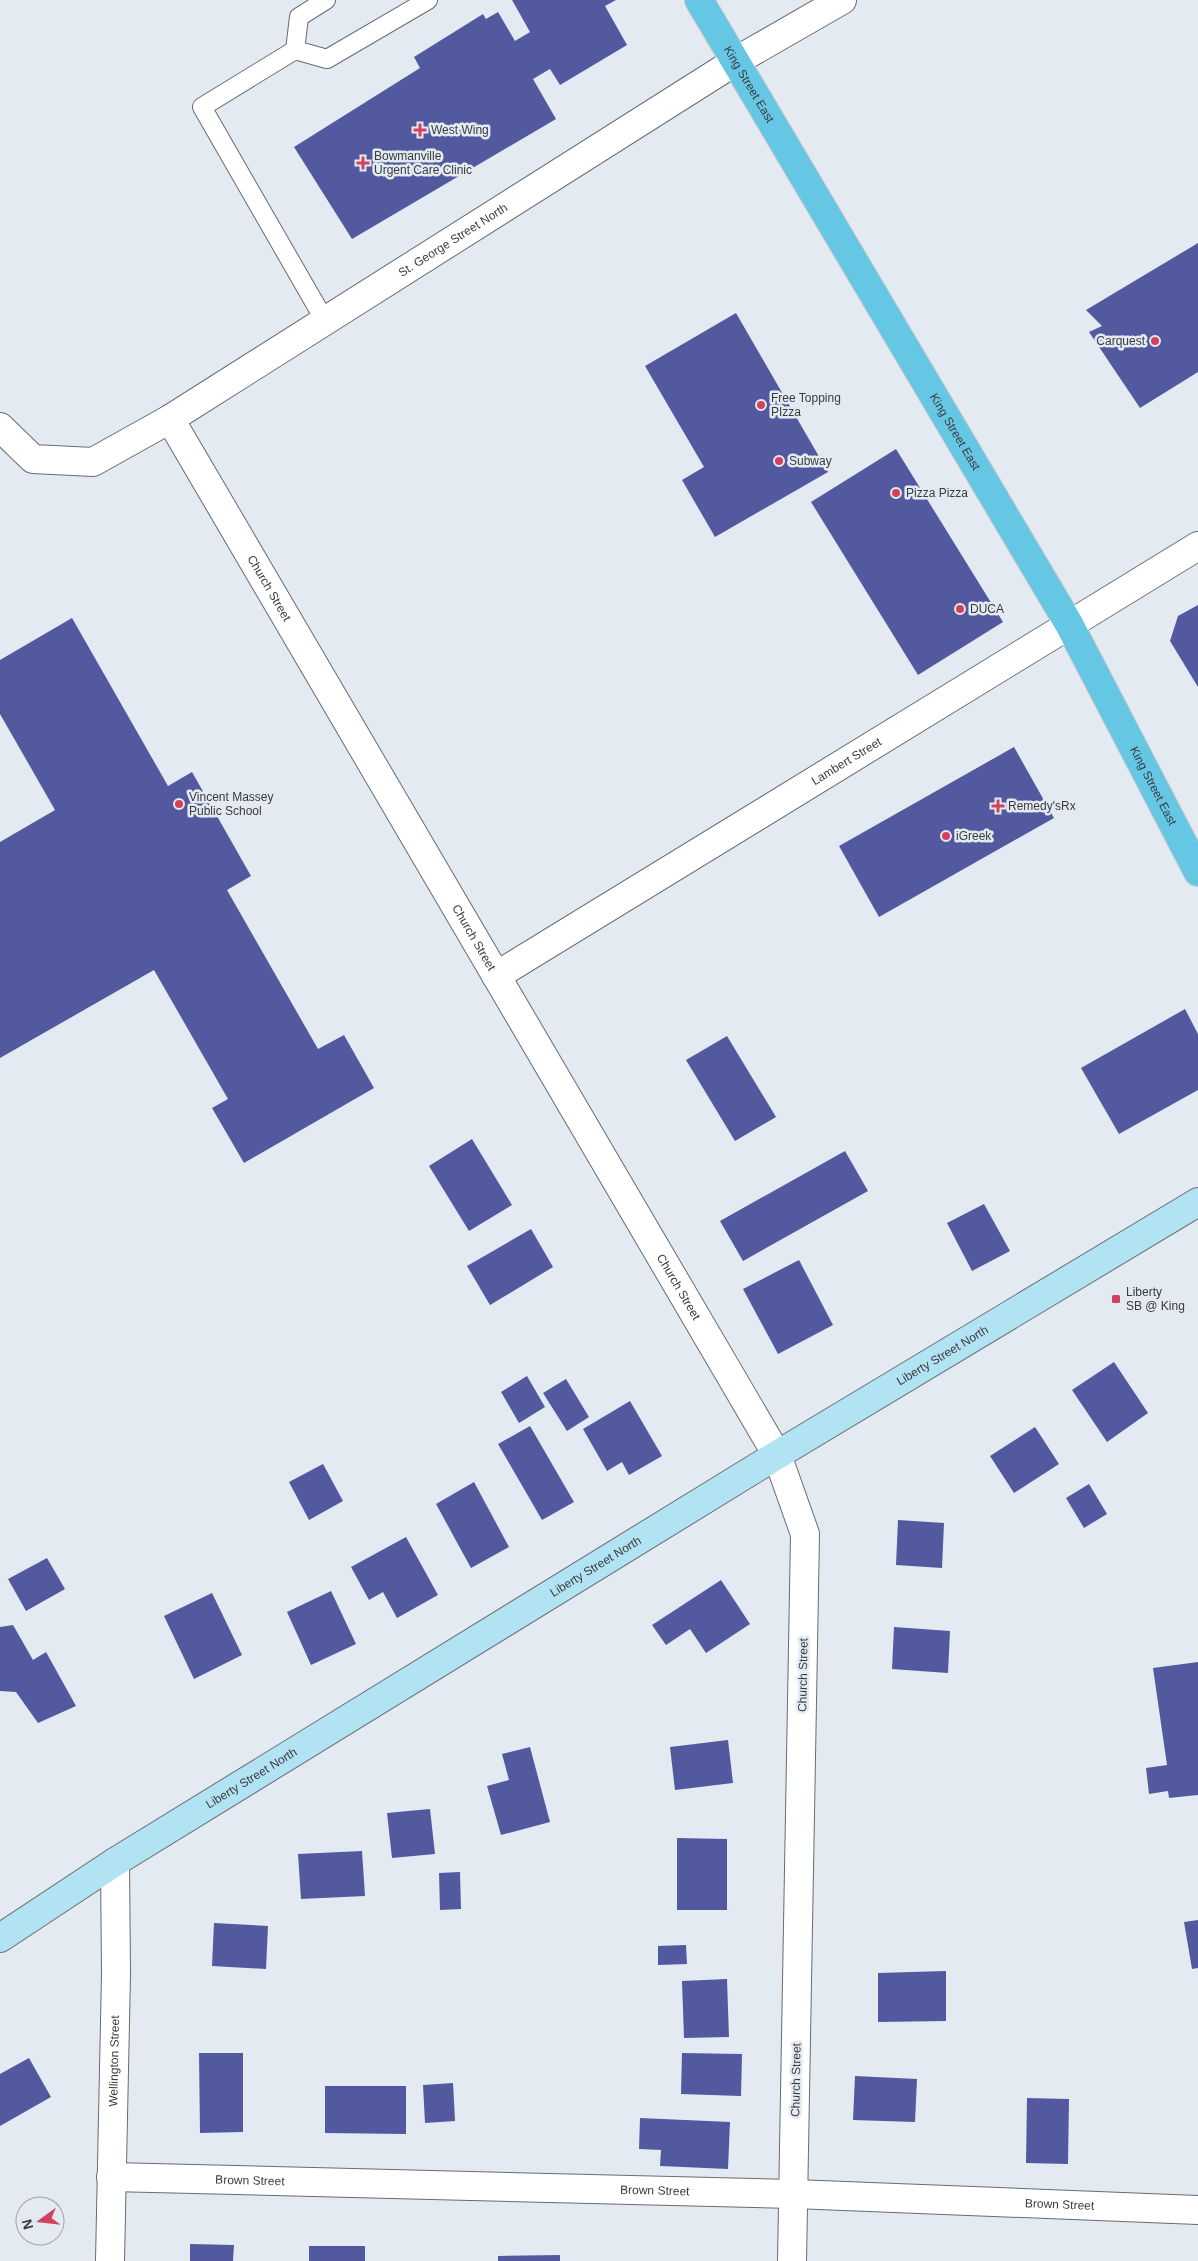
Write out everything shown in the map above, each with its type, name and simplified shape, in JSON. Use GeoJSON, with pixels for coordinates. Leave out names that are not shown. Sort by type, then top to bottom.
{"type":"FeatureCollection","features":[{"type":"Feature","properties":{"kind":"main road","name":"King Street East"},"geometry":{"type":"LineString","coordinates":[[699,0],[1069,624],[1198,872]]}},
{"type":"Feature","properties":{"kind":"main road","name":"Liberty Street North"},"geometry":{"type":"LineString","coordinates":[[2,1930],[116,1862],[777,1455],[1198,1202]]}},
{"type":"Feature","properties":{"kind":"street","name":"St. George Street North"},"geometry":{"type":"LineString","coordinates":[[0,427],[33,459],[93,462],[170,419],[736,61],[842,0]]}},
{"type":"Feature","properties":{"kind":"street","name":"Church Street"},"geometry":{"type":"LineString","coordinates":[[170,419],[777,1455],[806,1534],[792,2261]]}},
{"type":"Feature","properties":{"kind":"street","name":"Lambert Street"},"geometry":{"type":"LineString","coordinates":[[496,976],[1198,546]]}},
{"type":"Feature","properties":{"kind":"street","name":"Wellington Street"},"geometry":{"type":"LineString","coordinates":[[110,2261],[116,1974],[116,1862]]}},
{"type":"Feature","properties":{"kind":"street","name":"Brown Street"},"geometry":{"type":"LineString","coordinates":[[111,2177],[794,2194],[1198,2210]]}},
{"type":"Feature","properties":{"kind":"lane"},"geometry":{"type":"LineString","coordinates":[[295,50],[299,17],[326,0]]}},
{"type":"Feature","properties":{"kind":"lane"},"geometry":{"type":"LineString","coordinates":[[325,321],[202,107],[295,50],[327,59],[428,0]]}},
{"type":"Feature","properties":{"kind":"building","name":"West Wing"},"geometry":{"type":"Polygon","coordinates":[[[512,0],[616,0],[605,6],[627,45],[560,85],[550,69],[533,79],[556,119],[352,239],[294,147],[420,68],[414,57],[483,14],[486,19],[498,12],[515,41],[530,32],[512,0]]]}},
{"type":"Feature","properties":{"kind":"building"},"geometry":{"type":"Polygon","coordinates":[[[1198,243],[1198,372],[1140,408],[1089,332],[1102,326],[1086,310],[1198,243]]]}},
{"type":"Feature","properties":{"kind":"building"},"geometry":{"type":"Polygon","coordinates":[[[736,313],[828,472],[715,537],[682,480],[704,467],[645,366],[736,313]]]}},
{"type":"Feature","properties":{"kind":"building"},"geometry":{"type":"Polygon","coordinates":[[[896,449],[1003,622],[918,675],[811,502],[896,449]]]}},
{"type":"Feature","properties":{"kind":"building"},"geometry":{"type":"Polygon","coordinates":[[[1198,605],[1198,687],[1170,641],[1178,616],[1198,605]]]}},
{"type":"Feature","properties":{"kind":"building"},"geometry":{"type":"Polygon","coordinates":[[[72,618],[168,786],[192,772],[251,876],[227,890],[318,1049],[344,1035],[374,1088],[244,1163],[212,1108],[228,1099],[154,970],[0,1058],[0,842],[55,810],[0,714],[0,660],[72,618]]]}},
{"type":"Feature","properties":{"kind":"building"},"geometry":{"type":"Polygon","coordinates":[[[1014,747],[1054,818],[879,917],[839,846],[1014,747]]]}},
{"type":"Feature","properties":{"kind":"building"},"geometry":{"type":"Polygon","coordinates":[[[1185,1009],[1198,1034],[1198,1090],[1119,1134],[1081,1068],[1185,1009]]]}},
{"type":"Feature","properties":{"kind":"building"},"geometry":{"type":"Polygon","coordinates":[[[727,1036],[776,1117],[735,1141],[686,1060],[727,1036]]]}},
{"type":"Feature","properties":{"kind":"building"},"geometry":{"type":"Polygon","coordinates":[[[472,1139],[512,1205],[469,1231],[429,1166],[472,1139]]]}},
{"type":"Feature","properties":{"kind":"building"},"geometry":{"type":"Polygon","coordinates":[[[845,1151],[868,1191],[743,1261],[720,1221],[845,1151]]]}},
{"type":"Feature","properties":{"kind":"building"},"geometry":{"type":"Polygon","coordinates":[[[984,1204],[1010,1251],[972,1271],[947,1223],[984,1204]]]}},
{"type":"Feature","properties":{"kind":"building"},"geometry":{"type":"Polygon","coordinates":[[[531,1229],[553,1267],[490,1305],[467,1266],[531,1229]]]}},
{"type":"Feature","properties":{"kind":"building"},"geometry":{"type":"Polygon","coordinates":[[[799,1260],[833,1325],[778,1354],[743,1289],[799,1260]]]}},
{"type":"Feature","properties":{"kind":"building"},"geometry":{"type":"Polygon","coordinates":[[[1114,1362],[1148,1413],[1107,1442],[1072,1390],[1114,1362]]]}},
{"type":"Feature","properties":{"kind":"building"},"geometry":{"type":"Polygon","coordinates":[[[527,1376],[545,1407],[519,1423],[501,1392],[527,1376]]]}},
{"type":"Feature","properties":{"kind":"building"},"geometry":{"type":"Polygon","coordinates":[[[566,1379],[589,1417],[567,1431],[543,1393],[566,1379]]]}},
{"type":"Feature","properties":{"kind":"building"},"geometry":{"type":"Polygon","coordinates":[[[630,1401],[662,1456],[629,1475],[622,1462],[607,1471],[583,1429],[630,1401]]]}},
{"type":"Feature","properties":{"kind":"building"},"geometry":{"type":"Polygon","coordinates":[[[530,1426],[574,1502],[542,1520],[498,1444],[530,1426]]]}},
{"type":"Feature","properties":{"kind":"building"},"geometry":{"type":"Polygon","coordinates":[[[1035,1427],[1059,1464],[1014,1493],[990,1456],[1035,1427]]]}},
{"type":"Feature","properties":{"kind":"building"},"geometry":{"type":"Polygon","coordinates":[[[323,1464],[343,1501],[309,1520],[289,1482],[323,1464]]]}},
{"type":"Feature","properties":{"kind":"building"},"geometry":{"type":"Polygon","coordinates":[[[474,1482],[509,1547],[471,1568],[436,1504],[474,1482]]]}},
{"type":"Feature","properties":{"kind":"building"},"geometry":{"type":"Polygon","coordinates":[[[1089,1484],[1107,1514],[1084,1528],[1066,1498],[1089,1484]]]}},
{"type":"Feature","properties":{"kind":"building"},"geometry":{"type":"Polygon","coordinates":[[[898,1520],[944,1523],[942,1568],[896,1565],[898,1520]]]}},
{"type":"Feature","properties":{"kind":"building"},"geometry":{"type":"Polygon","coordinates":[[[406,1537],[438,1595],[397,1618],[383,1592],[369,1600],[351,1567],[406,1537]]]}},
{"type":"Feature","properties":{"kind":"building"},"geometry":{"type":"Polygon","coordinates":[[[47,1558],[65,1589],[26,1611],[8,1579],[47,1558]]]}},
{"type":"Feature","properties":{"kind":"building"},"geometry":{"type":"Polygon","coordinates":[[[721,1580],[750,1624],[706,1653],[690,1629],[666,1645],[652,1625],[721,1580]]]}},
{"type":"Feature","properties":{"kind":"building"},"geometry":{"type":"Polygon","coordinates":[[[331,1591],[356,1644],[311,1665],[287,1612],[331,1591]]]}},
{"type":"Feature","properties":{"kind":"building"},"geometry":{"type":"Polygon","coordinates":[[[212,1593],[242,1655],[194,1679],[164,1616],[212,1593]]]}},
{"type":"Feature","properties":{"kind":"building"},"geometry":{"type":"Polygon","coordinates":[[[13,1625],[33,1660],[46,1652],[76,1706],[38,1723],[16,1692],[0,1691],[0,1627],[13,1625]]]}},
{"type":"Feature","properties":{"kind":"building"},"geometry":{"type":"Polygon","coordinates":[[[894,1627],[950,1631],[948,1673],[892,1669],[894,1627]]]}},
{"type":"Feature","properties":{"kind":"building"},"geometry":{"type":"Polygon","coordinates":[[[1198,1662],[1198,1795],[1169,1798],[1168,1791],[1149,1794],[1146,1768],[1167,1765],[1153,1668],[1198,1662]]]}},
{"type":"Feature","properties":{"kind":"building"},"geometry":{"type":"Polygon","coordinates":[[[728,1740],[733,1783],[675,1790],[670,1747],[728,1740]]]}},
{"type":"Feature","properties":{"kind":"building"},"geometry":{"type":"Polygon","coordinates":[[[530,1747],[550,1822],[501,1835],[487,1786],[509,1780],[502,1754],[530,1747]]]}},
{"type":"Feature","properties":{"kind":"building"},"geometry":{"type":"Polygon","coordinates":[[[430,1809],[435,1854],[392,1858],[387,1813],[430,1809]]]}},
{"type":"Feature","properties":{"kind":"building"},"geometry":{"type":"Polygon","coordinates":[[[677,1838],[727,1839],[727,1910],[677,1910],[677,1838]]]}},
{"type":"Feature","properties":{"kind":"building"},"geometry":{"type":"Polygon","coordinates":[[[362,1851],[365,1896],[301,1899],[298,1854],[362,1851]]]}},
{"type":"Feature","properties":{"kind":"building"},"geometry":{"type":"Polygon","coordinates":[[[460,1872],[461,1909],[440,1910],[439,1873],[460,1872]]]}},
{"type":"Feature","properties":{"kind":"building"},"geometry":{"type":"Polygon","coordinates":[[[1198,1920],[1198,1968],[1192,1969],[1184,1922],[1198,1920]]]}},
{"type":"Feature","properties":{"kind":"building"},"geometry":{"type":"Polygon","coordinates":[[[214,1923],[268,1926],[266,1969],[212,1966],[214,1923]]]}},
{"type":"Feature","properties":{"kind":"building"},"geometry":{"type":"Polygon","coordinates":[[[686,1945],[687,1964],[658,1965],[658,1946],[686,1945]]]}},
{"type":"Feature","properties":{"kind":"building"},"geometry":{"type":"Polygon","coordinates":[[[946,1971],[946,2021],[878,2022],[878,1973],[946,1971]]]}},
{"type":"Feature","properties":{"kind":"building"},"geometry":{"type":"Polygon","coordinates":[[[727,1979],[729,2037],[684,2038],[682,1981],[727,1979]]]}},
{"type":"Feature","properties":{"kind":"building"},"geometry":{"type":"Polygon","coordinates":[[[199,2053],[243,2053],[243,2132],[200,2133],[199,2053]]]}},
{"type":"Feature","properties":{"kind":"building"},"geometry":{"type":"Polygon","coordinates":[[[682,2053],[742,2054],[741,2096],[681,2094],[682,2053]]]}},
{"type":"Feature","properties":{"kind":"building"},"geometry":{"type":"Polygon","coordinates":[[[29,2058],[51,2097],[0,2126],[0,2074],[29,2058]]]}},
{"type":"Feature","properties":{"kind":"building"},"geometry":{"type":"Polygon","coordinates":[[[855,2076],[917,2079],[915,2122],[853,2120],[855,2076]]]}},
{"type":"Feature","properties":{"kind":"building"},"geometry":{"type":"Polygon","coordinates":[[[453,2083],[455,2121],[425,2123],[423,2085],[453,2083]]]}},
{"type":"Feature","properties":{"kind":"building"},"geometry":{"type":"Polygon","coordinates":[[[325,2086],[406,2086],[406,2134],[325,2133],[325,2086]]]}},
{"type":"Feature","properties":{"kind":"building"},"geometry":{"type":"Polygon","coordinates":[[[1027,2098],[1069,2099],[1068,2164],[1026,2163],[1027,2098]]]}},
{"type":"Feature","properties":{"kind":"building"},"geometry":{"type":"Polygon","coordinates":[[[640,2118],[730,2122],[728,2169],[660,2166],[661,2150],[639,2149],[640,2118]]]}},
{"type":"Feature","properties":{"kind":"building"},"geometry":{"type":"Polygon","coordinates":[[[190,2244],[234,2245],[233,2261],[190,2261],[190,2244]]]}},
{"type":"Feature","properties":{"kind":"building"},"geometry":{"type":"Polygon","coordinates":[[[309,2246],[365,2246],[365,2261],[309,2261],[309,2246]]]}},
{"type":"Feature","properties":{"kind":"building"},"geometry":{"type":"Polygon","coordinates":[[[560,2255],[560,2261],[498,2261],[498,2256],[560,2255]]]}},
{"type":"Feature","properties":{"kind":"place","name":"West Wing"},"geometry":{"type":"Point","coordinates":[420,130]}},
{"type":"Feature","properties":{"kind":"place","name":"Bowmanville Urgent Care Clinic"},"geometry":{"type":"Point","coordinates":[363,163]}},
{"type":"Feature","properties":{"kind":"place","name":"Carquest"},"geometry":{"type":"Point","coordinates":[1155,341]}},
{"type":"Feature","properties":{"kind":"place","name":"Free Topping PIzza"},"geometry":{"type":"Point","coordinates":[761,405]}},
{"type":"Feature","properties":{"kind":"place","name":"Subway"},"geometry":{"type":"Point","coordinates":[779,461]}},
{"type":"Feature","properties":{"kind":"place","name":"Pizza Pizza"},"geometry":{"type":"Point","coordinates":[896,493]}},
{"type":"Feature","properties":{"kind":"place","name":"DUCA"},"geometry":{"type":"Point","coordinates":[960,609]}},
{"type":"Feature","properties":{"kind":"place","name":"Vincent Massey Public School"},"geometry":{"type":"Point","coordinates":[179,804]}},
{"type":"Feature","properties":{"kind":"place","name":"Remedy'sRx"},"geometry":{"type":"Point","coordinates":[998,806]}},
{"type":"Feature","properties":{"kind":"place","name":"iGreek"},"geometry":{"type":"Point","coordinates":[946,836]}},
{"type":"Feature","properties":{"kind":"place","name":"Liberty SB @ King"},"geometry":{"type":"Point","coordinates":[1116,1299]}}]}
